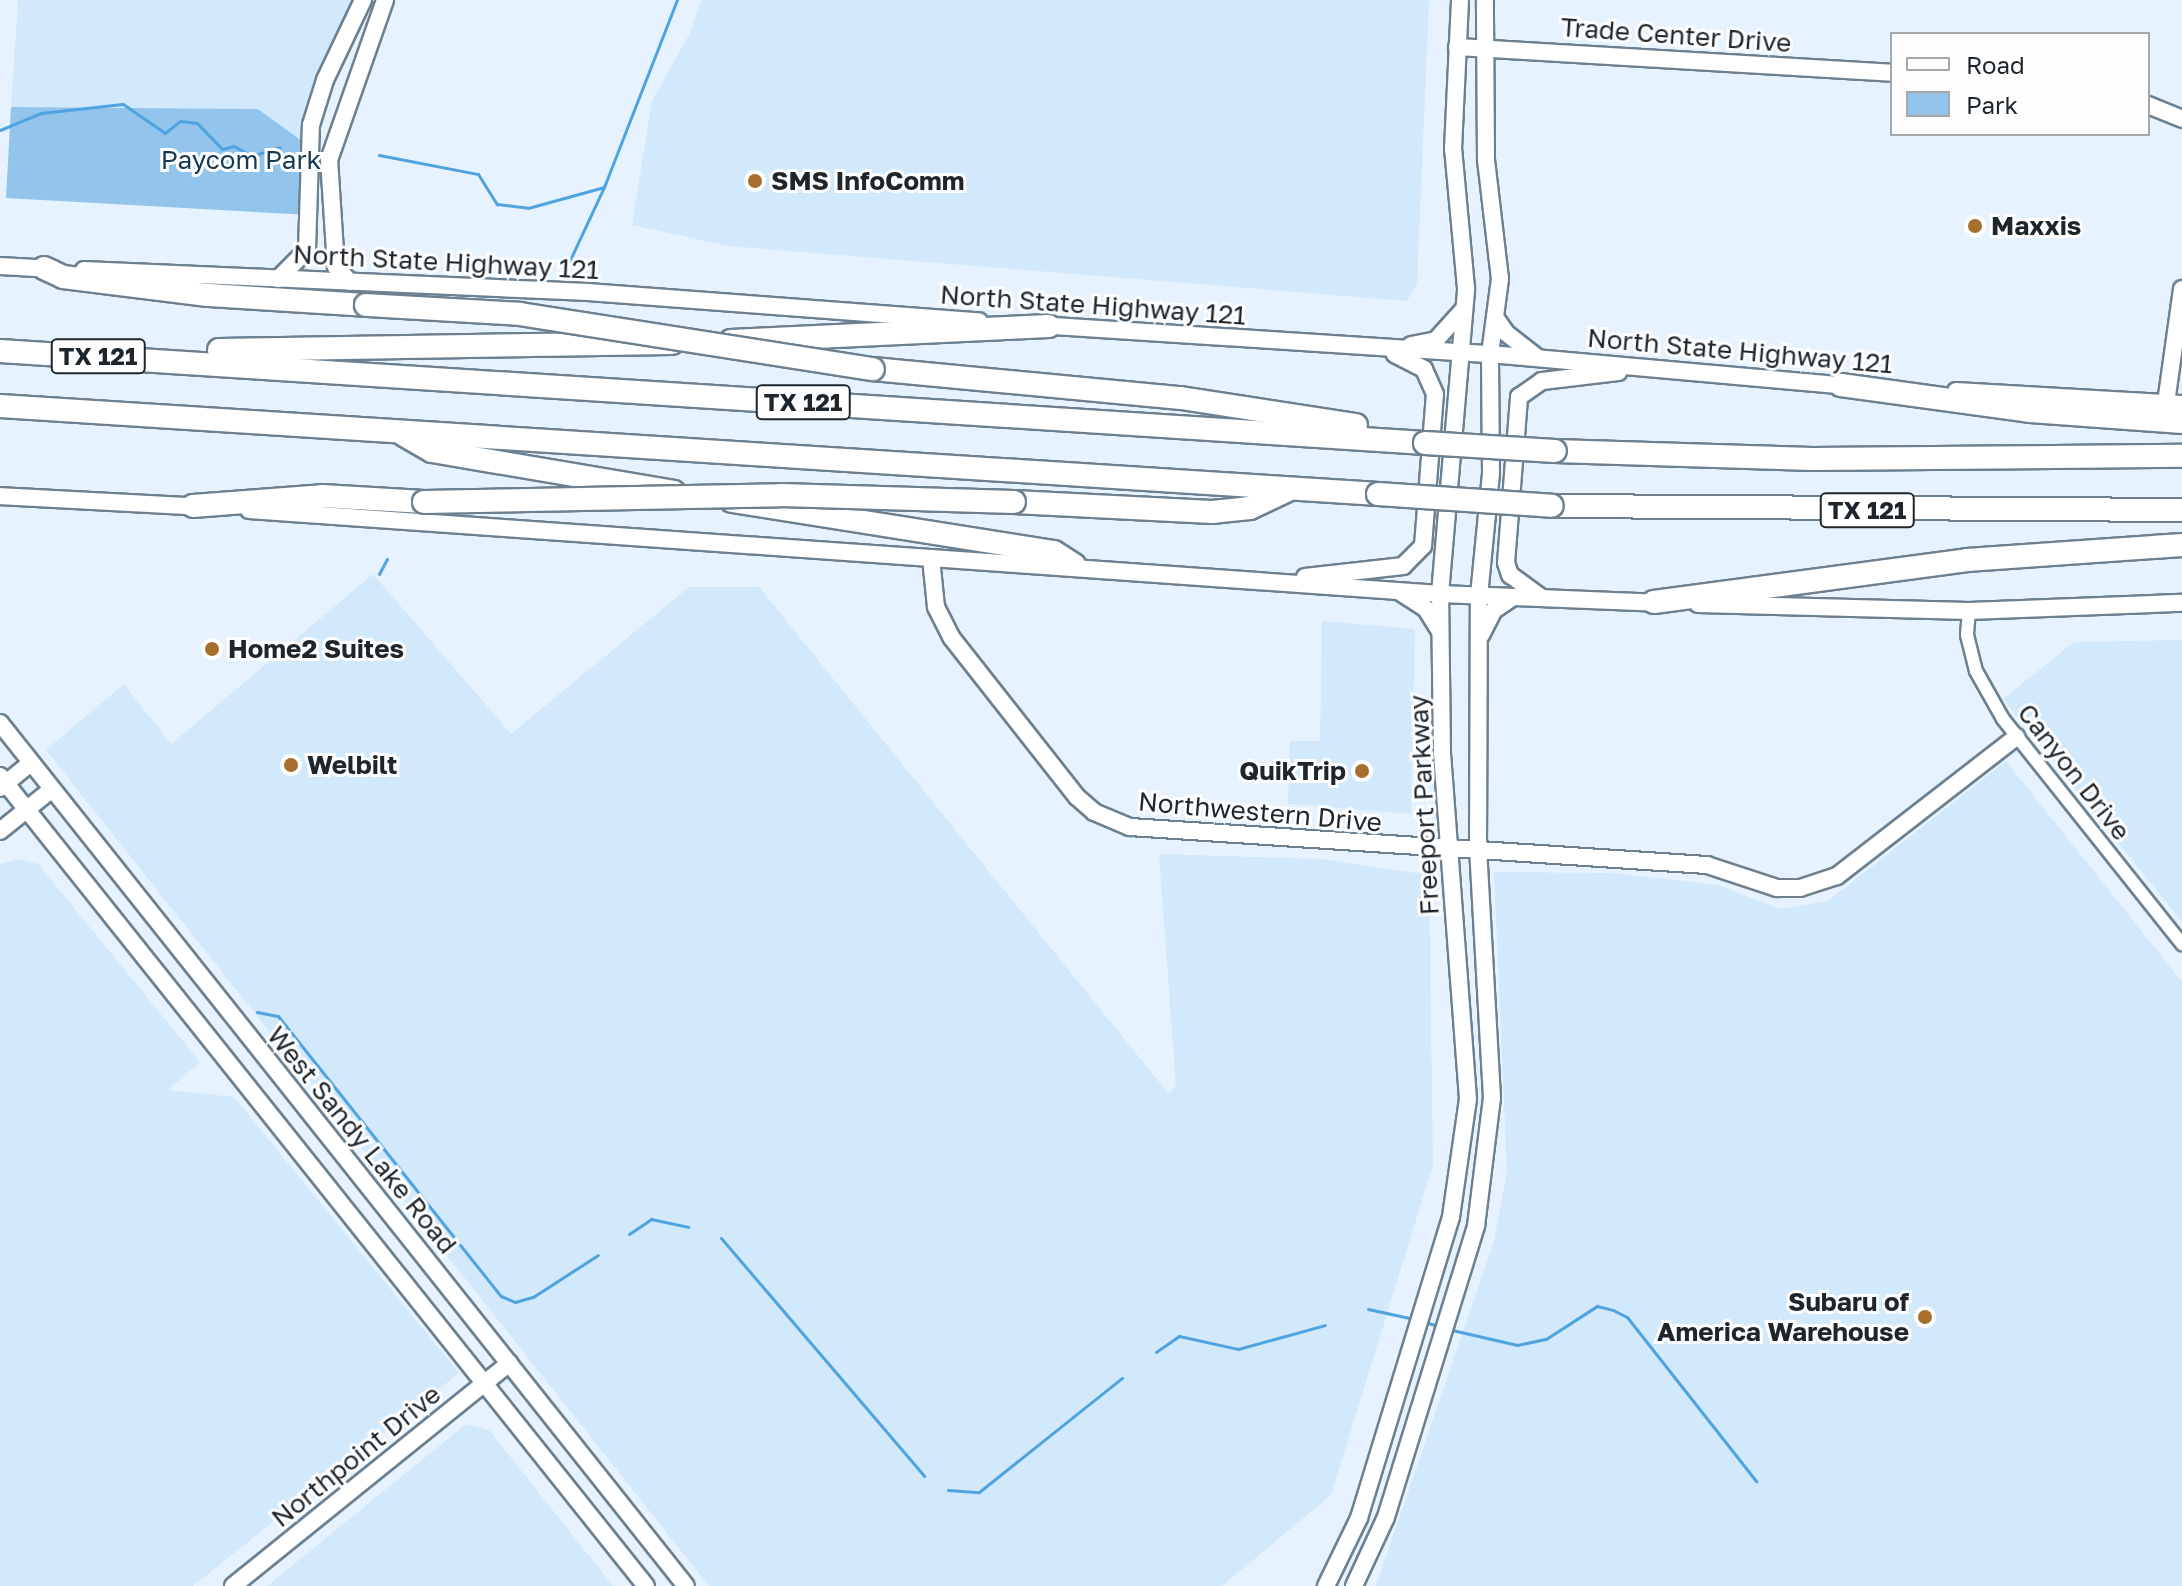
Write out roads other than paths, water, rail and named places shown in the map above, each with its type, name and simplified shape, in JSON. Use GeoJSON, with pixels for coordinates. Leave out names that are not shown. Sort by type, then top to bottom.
{"type":"FeatureCollection","features":[{"type":"Feature","properties":{"kind":"highway"},"geometry":{"type":"LineString","coordinates":[[44,268],[63,277],[208,295],[520,314],[873,369],[1181,398],[1397,431],[1417,442]]}},
{"type":"Feature","properties":{"kind":"highway"},"geometry":{"type":"LineString","coordinates":[[196,362],[218,350],[611,346],[1049,326]]}},
{"type":"Feature","properties":{"kind":"highway","name":"TX 121"},"geometry":{"type":"LineString","coordinates":[[0,351],[1555,451],[1812,459],[2182,456]]}},
{"type":"Feature","properties":{"kind":"highway"},"geometry":{"type":"LineString","coordinates":[[1841,385],[2031,411],[2182,422]]}},
{"type":"Feature","properties":{"kind":"highway","name":"TX 121"},"geometry":{"type":"LineString","coordinates":[[0,406],[1552,506],[2182,510]]}},
{"type":"Feature","properties":{"kind":"highway"},"geometry":{"type":"LineString","coordinates":[[399,433],[432,451],[1054,552],[1074,565]]}},
{"type":"Feature","properties":{"kind":"highway"},"geometry":{"type":"LineString","coordinates":[[193,506],[322,496],[424,502],[781,495],[1212,512],[1250,508],[1292,488]]}},
{"type":"Feature","properties":{"kind":"highway"},"geometry":{"type":"LineString","coordinates":[[1654,602],[1967,560],[2182,545]]}},
{"type":"Feature","properties":{"kind":"main road"},"geometry":{"type":"LineString","coordinates":[[278,279],[297,266],[307,250],[311,125],[325,80],[363,0]]}},
{"type":"Feature","properties":{"kind":"main road"},"geometry":{"type":"LineString","coordinates":[[350,282],[336,267],[329,160],[385,0]]}},
{"type":"Feature","properties":{"kind":"main road","name":"Freeport Parkway"},"geometry":{"type":"LineString","coordinates":[[1326,1586],[1359,1518],[1451,1217],[1468,1099],[1447,849],[1440,594],[1457,353],[1466,288],[1453,149],[1460,0]]}},
{"type":"Feature","properties":{"kind":"main road","name":"Freeport Parkway"},"geometry":{"type":"LineString","coordinates":[[1354,1586],[1386,1517],[1476,1226],[1492,1098],[1478,849],[1479,596],[1491,473],[1490,354],[1500,279],[1486,159],[1485,0]]}},
{"type":"Feature","properties":{"kind":"main road","name":"Trade Center Drive"},"geometry":{"type":"LineString","coordinates":[[1457,47],[1890,73]]}},
{"type":"Feature","properties":{"kind":"main road"},"geometry":{"type":"LineString","coordinates":[[2150,106],[2182,119]]}},
{"type":"Feature","properties":{"kind":"main road","name":"North State Highway 121"},"geometry":{"type":"LineString","coordinates":[[0,266],[589,292],[1384,350],[1490,354],[1841,385],[2174,403]]}},
{"type":"Feature","properties":{"kind":"main road"},"geometry":{"type":"LineString","coordinates":[[2174,403],[2182,289]]}},
{"type":"Feature","properties":{"kind":"main road"},"geometry":{"type":"LineString","coordinates":[[1384,350],[1436,340],[1463,309]]}},
{"type":"Feature","properties":{"kind":"main road"},"geometry":{"type":"LineString","coordinates":[[1495,317],[1506,333],[1538,358]]}},
{"type":"Feature","properties":{"kind":"main road"},"geometry":{"type":"LineString","coordinates":[[1264,581],[1403,566],[1423,546],[1435,394],[1424,369],[1384,350]]}},
{"type":"Feature","properties":{"kind":"main road"},"geometry":{"type":"LineString","coordinates":[[1542,598],[1519,584],[1506,563],[1519,397],[1529,385],[1542,381],[1652,368]]}},
{"type":"Feature","properties":{"kind":"main road"},"geometry":{"type":"LineString","coordinates":[[0,496],[1074,565],[1479,596],[1969,611],[2182,603]]}},
{"type":"Feature","properties":{"kind":"main road","name":"Northwestern Drive"},"geometry":{"type":"LineString","coordinates":[[931,558],[936,607],[946,630],[1094,812],[1130,827],[1707,865],[1777,888],[1818,884],[1837,876],[2016,737]]}},
{"type":"Feature","properties":{"kind":"main road"},"geometry":{"type":"LineString","coordinates":[[1399,591],[1426,609],[1442,635]]}},
{"type":"Feature","properties":{"kind":"main road"},"geometry":{"type":"LineString","coordinates":[[1479,640],[1494,610],[1513,597]]}},
{"type":"Feature","properties":{"kind":"main road","name":"West Sandy Lake Road"},"geometry":{"type":"LineString","coordinates":[[0,723],[686,1586]]}},
{"type":"Feature","properties":{"kind":"main road"},"geometry":{"type":"LineString","coordinates":[[2,783],[31,763]]}},
{"type":"Feature","properties":{"kind":"main road","name":"West Sandy Lake Road"},"geometry":{"type":"LineString","coordinates":[[2,783],[27,809],[646,1586]]}},
{"type":"Feature","properties":{"kind":"main road"},"geometry":{"type":"LineString","coordinates":[[0,831],[52,789]]}},
{"type":"Feature","properties":{"kind":"main road"},"geometry":{"type":"LineString","coordinates":[[199,1024],[224,1005]]}},
{"type":"Feature","properties":{"kind":"main road","name":"Northpoint Drive"},"geometry":{"type":"LineString","coordinates":[[233,1586],[509,1363]]}},
{"type":"Feature","properties":{"kind":"street","name":"Canyon Drive"},"geometry":{"type":"LineString","coordinates":[[1969,611],[1967,635],[1976,671],[2016,737],[2182,944]]}},
{"type":"Feature","properties":{"kind":"waterway"},"geometry":{"type":"LineString","coordinates":[[379,155],[478,174],[497,204],[528,208],[604,187],[677,0]]}},
{"type":"Feature","properties":{"kind":"waterway"},"geometry":{"type":"LineString","coordinates":[[0,130],[41,113],[123,104],[165,133],[180,121],[197,123],[222,149],[234,146],[251,156],[280,147]]}},
{"type":"Feature","properties":{"kind":"waterway"},"geometry":{"type":"LineString","coordinates":[[569,262],[604,187]]}},
{"type":"Feature","properties":{"kind":"waterway"},"geometry":{"type":"LineString","coordinates":[[379,574],[387,559]]}},
{"type":"Feature","properties":{"kind":"waterway"},"geometry":{"type":"LineString","coordinates":[[257,1012],[278,1016],[501,1296],[515,1302],[533,1297],[598,1255]]}},
{"type":"Feature","properties":{"kind":"waterway"},"geometry":{"type":"LineString","coordinates":[[629,1234],[651,1219],[688,1227]]}},
{"type":"Feature","properties":{"kind":"waterway"},"geometry":{"type":"LineString","coordinates":[[721,1238],[924,1476]]}},
{"type":"Feature","properties":{"kind":"waterway"},"geometry":{"type":"LineString","coordinates":[[1452,1330],[1517,1345],[1546,1339],[1597,1306],[1613,1310],[1627,1317],[1756,1481]]}},
{"type":"Feature","properties":{"kind":"waterway"},"geometry":{"type":"LineString","coordinates":[[1368,1309],[1414,1319]]}},
{"type":"Feature","properties":{"kind":"waterway"},"geometry":{"type":"LineString","coordinates":[[1425,1322],[1441,1327]]}},
{"type":"Feature","properties":{"kind":"waterway"},"geometry":{"type":"LineString","coordinates":[[1156,1352],[1179,1336],[1238,1349],[1325,1325]]}},
{"type":"Feature","properties":{"kind":"waterway"},"geometry":{"type":"LineString","coordinates":[[948,1490],[979,1492],[1122,1378]]}},
{"type":"Feature","properties":{"kind":"place","name":"SMS InfoComm"},"geometry":{"type":"Point","coordinates":[755,181]}},
{"type":"Feature","properties":{"kind":"place","name":"Maxxis"},"geometry":{"type":"Point","coordinates":[1975,226]}},
{"type":"Feature","properties":{"kind":"place","name":"Home2 Suites"},"geometry":{"type":"Point","coordinates":[212,649]}},
{"type":"Feature","properties":{"kind":"place","name":"Welbilt"},"geometry":{"type":"Point","coordinates":[291,765]}},
{"type":"Feature","properties":{"kind":"place","name":"QuikTrip"},"geometry":{"type":"Point","coordinates":[1362,771]}},
{"type":"Feature","properties":{"kind":"place","name":"Subaru of America Warehouse"},"geometry":{"type":"Point","coordinates":[1925,1317]}},
{"type":"Feature","properties":{"kind":"park label","name":"Paycom Park"},"geometry":{"type":"Point","coordinates":[241,160]}}]}
